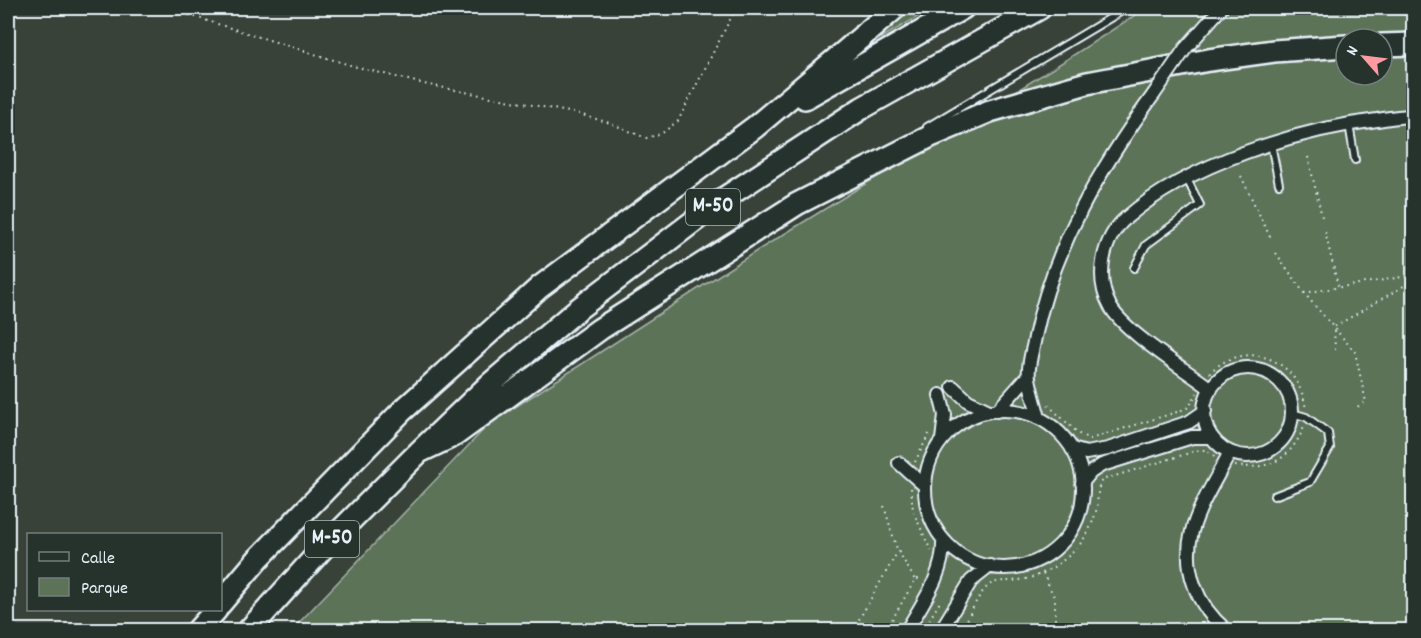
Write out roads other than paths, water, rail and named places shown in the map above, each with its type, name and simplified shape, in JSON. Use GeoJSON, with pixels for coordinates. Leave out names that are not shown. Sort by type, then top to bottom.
{"type":"FeatureCollection","features":[{"type":"Feature","properties":{"kind":"highway"},"geometry":{"type":"LineString","coordinates":[[755,126],[895,8]]}},
{"type":"Feature","properties":{"kind":"highway","name":"M-50"},"geometry":{"type":"LineString","coordinates":[[222,602],[258,559],[402,411],[540,287],[755,126],[963,8]]}},
{"type":"Feature","properties":{"kind":"highway","name":"M-50"},"geometry":{"type":"LineString","coordinates":[[249,630],[324,547],[419,452],[489,385],[578,309],[723,199],[862,108],[1040,8]]}},
{"type":"Feature","properties":{"kind":"highway"},"geometry":{"type":"LineString","coordinates":[[1394,45],[1413,44]]}},
{"type":"Feature","properties":{"kind":"highway"},"geometry":{"type":"LineString","coordinates":[[419,452],[455,435],[600,329],[797,204],[933,135],[990,111],[1087,82],[1209,60],[1274,51],[1334,47]]}},
{"type":"Feature","properties":{"kind":"highway"},"geometry":{"type":"LineString","coordinates":[[198,630],[214,611]]}},
{"type":"Feature","properties":{"kind":"street"},"geometry":{"type":"LineString","coordinates":[[1039,418],[1028,376],[1039,318],[1070,231],[1100,173],[1120,141],[1185,49],[1221,8]]}},
{"type":"Feature","properties":{"kind":"street"},"geometry":{"type":"LineString","coordinates":[[1211,389],[1119,319],[1110,306],[1103,285],[1102,260],[1115,230],[1145,204],[1218,163],[1319,129],[1413,116]]}},
{"type":"Feature","properties":{"kind":"street"},"geometry":{"type":"LineString","coordinates":[[1250,368],[1263,370],[1274,376],[1286,389],[1291,402],[1292,413],[1285,436],[1270,450],[1249,456],[1230,452],[1212,437],[1206,424],[1205,411],[1211,389],[1225,375],[1237,370],[1250,368]]}},
{"type":"Feature","properties":{"kind":"street"},"geometry":{"type":"LineString","coordinates":[[993,411],[1028,376]]}},
{"type":"Feature","properties":{"kind":"street"},"geometry":{"type":"LineString","coordinates":[[953,387],[968,401],[993,411]]}},
{"type":"Feature","properties":{"kind":"street"},"geometry":{"type":"LineString","coordinates":[[940,395],[945,415],[942,440],[929,465],[925,486],[929,513],[943,539],[966,558],[990,566],[1011,567],[1026,564],[1052,550],[1068,534],[1077,517],[1082,496],[1082,483],[1079,466],[1072,449],[1056,430],[1039,418],[1018,411],[993,411],[964,421],[942,440]]}},
{"type":"Feature","properties":{"kind":"street"},"geometry":{"type":"LineString","coordinates":[[1072,449],[1086,453],[1108,449],[1190,422],[1205,411]]}},
{"type":"Feature","properties":{"kind":"street"},"geometry":{"type":"LineString","coordinates":[[1082,483],[1091,472],[1105,464],[1192,437],[1212,437]]}},
{"type":"Feature","properties":{"kind":"street"},"geometry":{"type":"LineString","coordinates":[[1226,630],[1209,615],[1200,600],[1192,583],[1190,558],[1192,532],[1230,452]]}},
{"type":"Feature","properties":{"kind":"street"},"geometry":{"type":"LineString","coordinates":[[899,463],[925,486]]}},
{"type":"Feature","properties":{"kind":"street"},"geometry":{"type":"LineString","coordinates":[[907,630],[940,568],[944,554],[943,539]]}},
{"type":"Feature","properties":{"kind":"street"},"geometry":{"type":"LineString","coordinates":[[941,630],[970,581],[990,566]]}},
{"type":"Feature","properties":{"kind":"lane"},"geometry":{"type":"LineString","coordinates":[[919,132],[1127,8]]}},
{"type":"Feature","properties":{"kind":"lane"},"geometry":{"type":"LineString","coordinates":[[1349,124],[1355,160]]}},
{"type":"Feature","properties":{"kind":"lane"},"geometry":{"type":"LineString","coordinates":[[797,204],[898,144]]}},
{"type":"Feature","properties":{"kind":"lane"},"geometry":{"type":"LineString","coordinates":[[1270,144],[1279,184]]}},
{"type":"Feature","properties":{"kind":"lane"},"geometry":{"type":"LineString","coordinates":[[1134,268],[1146,244],[1200,205],[1187,179]]}},
{"type":"Feature","properties":{"kind":"lane"},"geometry":{"type":"LineString","coordinates":[[1274,496],[1310,482],[1330,448],[1328,433],[1306,417],[1292,413]]}}]}
